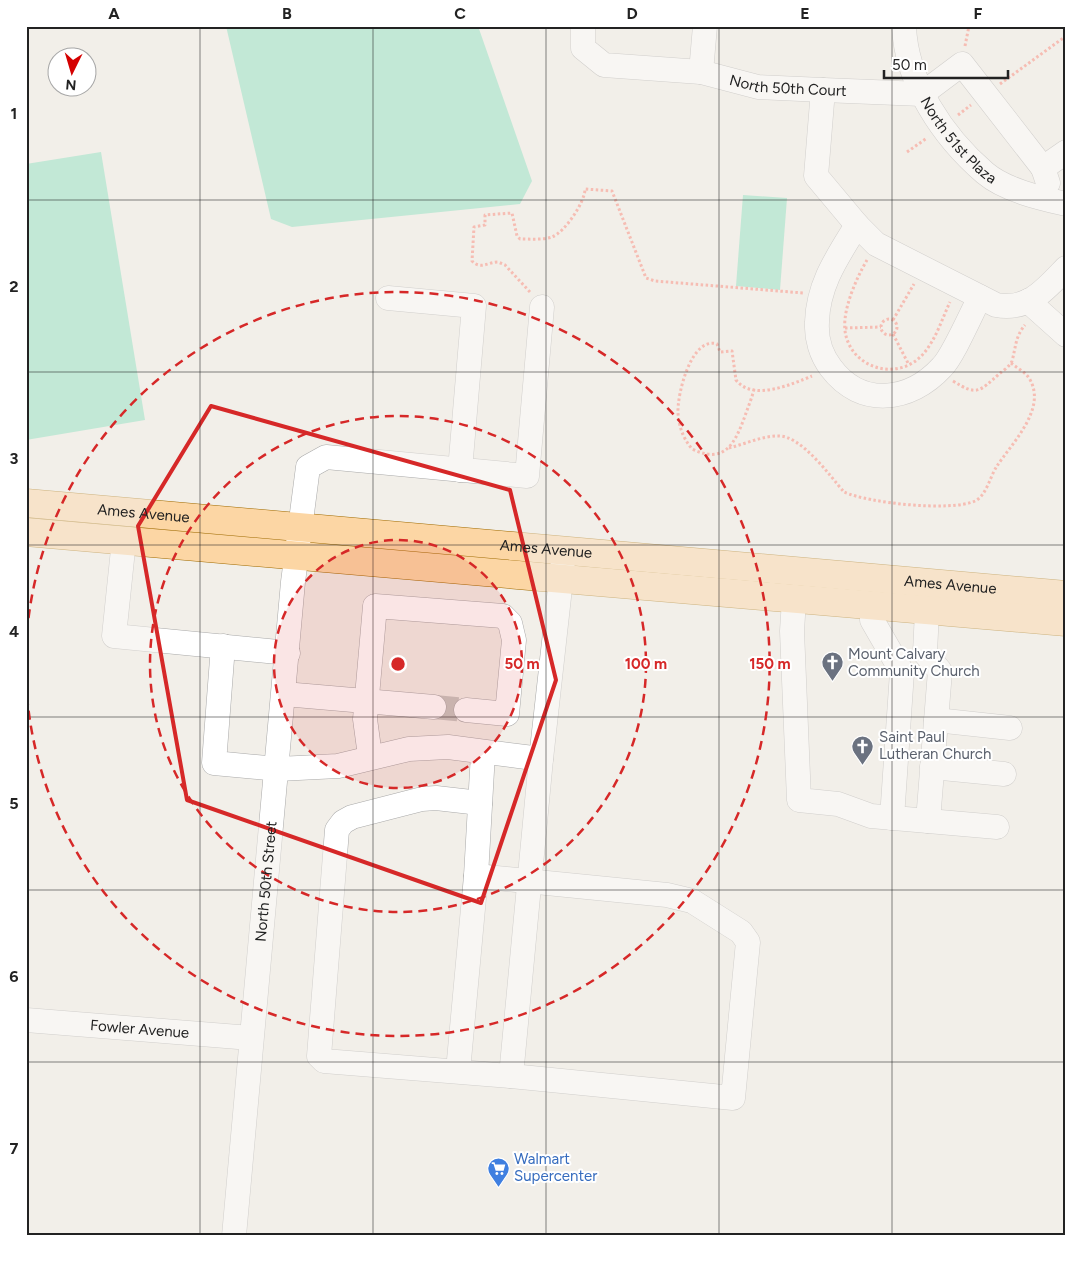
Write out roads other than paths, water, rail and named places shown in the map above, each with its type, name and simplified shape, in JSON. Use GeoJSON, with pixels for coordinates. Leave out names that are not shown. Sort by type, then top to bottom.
{"type":"FeatureCollection","features":[{"type":"Feature","properties":{"kind":"main road","name":"Ames Avenue"},"geometry":{"type":"LineString","coordinates":[[26,503],[1066,595]]}},
{"type":"Feature","properties":{"kind":"main road","name":"Ames Avenue"},"geometry":{"type":"LineString","coordinates":[[26,532],[562,580],[1066,622]]}},
{"type":"Feature","properties":{"kind":"street","name":"North 50th Court"},"geometry":{"type":"LineString","coordinates":[[583,26],[583,48],[604,65],[701,72],[758,87],[922,94]]}},
{"type":"Feature","properties":{"kind":"street"},"geometry":{"type":"LineString","coordinates":[[701,72],[705,26]]}},
{"type":"Feature","properties":{"kind":"street","name":"North 51st Plaza"},"geometry":{"type":"LineString","coordinates":[[904,26],[904,38],[922,94],[943,129],[986,174],[1026,194],[1060,202]]}},
{"type":"Feature","properties":{"kind":"street"},"geometry":{"type":"LineString","coordinates":[[922,94],[962,64],[1043,168],[1060,202]]}},
{"type":"Feature","properties":{"kind":"street"},"geometry":{"type":"LineString","coordinates":[[823,90],[816,176],[857,225],[876,244],[996,305],[1011,308],[1032,305],[1066,268]]}},
{"type":"Feature","properties":{"kind":"street"},"geometry":{"type":"LineString","coordinates":[[1043,168],[1066,152]]}},
{"type":"Feature","properties":{"kind":"street"},"geometry":{"type":"LineString","coordinates":[[857,225],[827,274],[816,322],[818,340],[831,368],[840,380],[862,393],[883,396],[900,394],[926,382],[943,366],[980,297]]}},
{"type":"Feature","properties":{"kind":"street"},"geometry":{"type":"LineString","coordinates":[[388,298],[474,306],[460,470],[527,476],[542,307]]}},
{"type":"Feature","properties":{"kind":"street"},"geometry":{"type":"LineString","coordinates":[[1032,305],[1066,335]]}},
{"type":"Feature","properties":{"kind":"street","name":"North 50th Street"},"geometry":{"type":"LineString","coordinates":[[234,1236],[296,555],[308,467],[326,457],[460,470]]}},
{"type":"Feature","properties":{"kind":"street"},"geometry":{"type":"LineString","coordinates":[[124,540],[114,636],[288,653]]}},
{"type":"Feature","properties":{"kind":"street"},"geometry":{"type":"LineString","coordinates":[[511,1076],[541,759],[564,552]]}},
{"type":"Feature","properties":{"kind":"street"},"geometry":{"type":"LineString","coordinates":[[912,582],[925,653],[940,671],[928,821]]}},
{"type":"Feature","properties":{"kind":"street"},"geometry":{"type":"LineString","coordinates":[[794,600],[792,630],[799,800],[838,804],[871,816],[997,827]]}},
{"type":"Feature","properties":{"kind":"street"},"geometry":{"type":"LineString","coordinates":[[370,756],[365,719],[375,606],[503,616],[510,623],[514,640],[508,714],[466,710]]}},
{"type":"Feature","properties":{"kind":"street"},"geometry":{"type":"LineString","coordinates":[[872,606],[872,620],[902,672],[892,818]]}},
{"type":"Feature","properties":{"kind":"street"},"geometry":{"type":"LineString","coordinates":[[223,646],[214,763],[278,769],[338,766],[370,756],[409,749],[448,747],[541,759]]}},
{"type":"Feature","properties":{"kind":"street"},"geometry":{"type":"LineString","coordinates":[[890,650],[925,653]]}},
{"type":"Feature","properties":{"kind":"street"},"geometry":{"type":"LineString","coordinates":[[284,694],[434,708]]}},
{"type":"Feature","properties":{"kind":"street"},"geometry":{"type":"LineString","coordinates":[[936,720],[1010,728]]}},
{"type":"Feature","properties":{"kind":"street"},"geometry":{"type":"LineString","coordinates":[[458,1071],[476,876],[483,753]]}},
{"type":"Feature","properties":{"kind":"street"},"geometry":{"type":"LineString","coordinates":[[932,767],[1004,774]]}},
{"type":"Feature","properties":{"kind":"street"},"geometry":{"type":"LineString","coordinates":[[476,876],[667,895],[692,901],[741,932],[748,942],[733,1098],[458,1071],[324,1061],[319,1056],[318,1048],[337,830],[343,822],[352,816],[422,799],[436,798],[480,803]]}},
{"type":"Feature","properties":{"kind":"street","name":"Fowler Avenue"},"geometry":{"type":"LineString","coordinates":[[26,1020],[251,1038]]}},
{"type":"Feature","properties":{"kind":"tunnel"},"geometry":{"type":"LineString","coordinates":[[434,707],[466,710]]}},
{"type":"Feature","properties":{"kind":"place","name":"Mount Calvary Community Church"},"geometry":{"type":"Point","coordinates":[832,682]}},
{"type":"Feature","properties":{"kind":"place","name":"Saint Paul Lutheran Church"},"geometry":{"type":"Point","coordinates":[863,765]}},
{"type":"Feature","properties":{"kind":"place","name":"Walmart Supercenter"},"geometry":{"type":"Point","coordinates":[498,1187]}}]}
